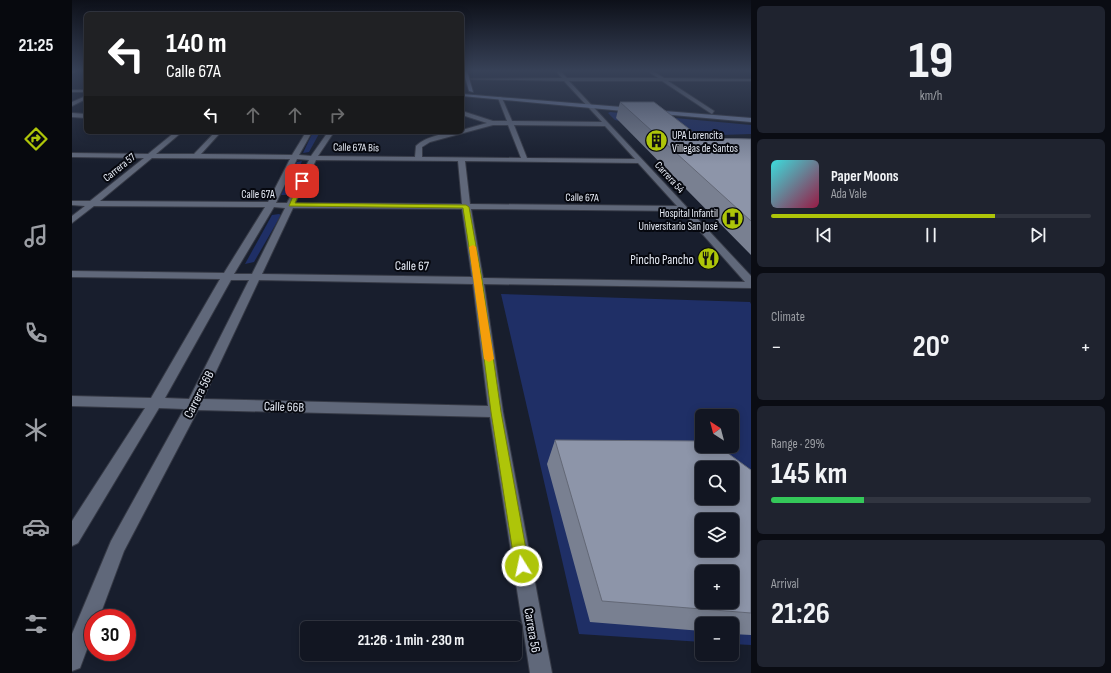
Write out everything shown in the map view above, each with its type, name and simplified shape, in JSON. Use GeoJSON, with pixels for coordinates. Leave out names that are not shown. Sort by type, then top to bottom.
{"type":"FeatureCollection","features":[{"type":"Feature","properties":{"kind":"main road"},"geometry":{"type":"LineString","coordinates":[[550,101],[637,106]]}},
{"type":"Feature","properties":{"kind":"main road"},"geometry":{"type":"LineString","coordinates":[[565,101],[751,120]]}},
{"type":"Feature","properties":{"kind":"main road"},"geometry":{"type":"LineString","coordinates":[[645,106],[751,115]]}},
{"type":"Feature","properties":{"kind":"street"},"geometry":{"type":"LineString","coordinates":[[501,101],[525,160]]}},
{"type":"Feature","properties":{"kind":"street","name":"Carrera 54"},"geometry":{"type":"LineString","coordinates":[[586,101],[751,282]]}},
{"type":"Feature","properties":{"kind":"street"},"geometry":{"type":"LineString","coordinates":[[696,101],[712,112]]}},
{"type":"Feature","properties":{"kind":"street"},"geometry":{"type":"LineString","coordinates":[[464,114],[493,123]]}},
{"type":"Feature","properties":{"kind":"street"},"geometry":{"type":"LineString","coordinates":[[72,115],[84,116]]}},
{"type":"Feature","properties":{"kind":"street"},"geometry":{"type":"LineString","coordinates":[[464,131],[493,123],[606,124]]}},
{"type":"Feature","properties":{"kind":"street","name":"Carrera 57"},"geometry":{"type":"LineString","coordinates":[[72,220],[177,134]]}},
{"type":"Feature","properties":{"kind":"street"},"geometry":{"type":"LineString","coordinates":[[195,157],[216,134]]}},
{"type":"Feature","properties":{"kind":"street"},"geometry":{"type":"LineString","coordinates":[[72,537],[156,402],[227,277],[271,205],[294,158],[308,134]]}},
{"type":"Feature","properties":{"kind":"street","name":"Carrera 56B"},"geometry":{"type":"LineString","coordinates":[[72,660],[117,547],[194,403],[313,158],[330,134]]}},
{"type":"Feature","properties":{"kind":"street"},"geometry":{"type":"LineString","coordinates":[[418,159],[419,146],[428,141],[454,134]]}},
{"type":"Feature","properties":{"kind":"street","name":"Calle 67A Bis"},"geometry":{"type":"LineString","coordinates":[[72,155],[640,161]]}},
{"type":"Feature","properties":{"kind":"street","name":"Carrera 56"},"geometry":{"type":"LineString","coordinates":[[461,159],[466,207],[478,280],[496,412],[540,673]]}},
{"type":"Feature","properties":{"kind":"street","name":"Calle 67A"},"geometry":{"type":"LineString","coordinates":[[72,203],[684,208]]}},
{"type":"Feature","properties":{"kind":"street","name":"Calle 67"},"geometry":{"type":"LineString","coordinates":[[72,274],[751,286]]}},
{"type":"Feature","properties":{"kind":"street","name":"Calle 66B"},"geometry":{"type":"LineString","coordinates":[[72,401],[496,412]]}},
{"type":"Feature","properties":{"kind":"shaded area"},"geometry":{"type":"Polygon","coordinates":[[[608,113],[751,125],[751,134],[721,135],[708,140],[615,120],[608,113]]]}},
{"type":"Feature","properties":{"kind":"shaded area"},"geometry":{"type":"Polygon","coordinates":[[[312,134],[319,134],[309,152],[303,153],[312,134]]]}},
{"type":"Feature","properties":{"kind":"shaded area"},"geometry":{"type":"Polygon","coordinates":[[[302,161],[288,195],[281,195],[297,162],[302,161]]]}},
{"type":"Feature","properties":{"kind":"shaded area"},"geometry":{"type":"Polygon","coordinates":[[[272,215],[281,215],[254,262],[245,264],[272,215]]]}},
{"type":"Feature","properties":{"kind":"shaded area"},"geometry":{"type":"Polygon","coordinates":[[[501,294],[750,302],[751,645],[739,644],[739,617],[695,617],[695,642],[579,634],[501,294]]]}},
{"type":"Feature","properties":{"kind":"building"},"geometry":{"type":"Polygon","coordinates":[[[620,102],[654,102],[701,138],[751,139],[751,221],[620,102]]]}},
{"type":"Feature","properties":{"kind":"building"},"geometry":{"type":"Polygon","coordinates":[[[555,440],[695,441],[695,453],[728,453],[739,461],[695,461],[695,505],[739,505],[739,461],[751,470],[751,613],[701,609],[739,609],[739,565],[695,565],[695,608],[602,601],[555,440]]]}},
{"type":"Feature","properties":{"kind":"slow traffic"},"geometry":{"type":"LineString","coordinates":[[473,247],[489,359]]}},
{"type":"Feature","properties":{"kind":"place","name":"UPA Lorencita Villegas de Santos"},"geometry":{"type":"Point","coordinates":[657,141]}},
{"type":"Feature","properties":{"kind":"place","name":"Hospital Infantil Universitario San José"},"geometry":{"type":"Point","coordinates":[733,219]}},
{"type":"Feature","properties":{"kind":"place","name":"Pincho Pancho"},"geometry":{"type":"Point","coordinates":[709,259]}},
{"type":"Feature","properties":{"kind":"route"},"geometry":{"type":"LineString","coordinates":[[302,181],[291,205],[466,207],[478,280],[496,412],[522,566]]}}]}
